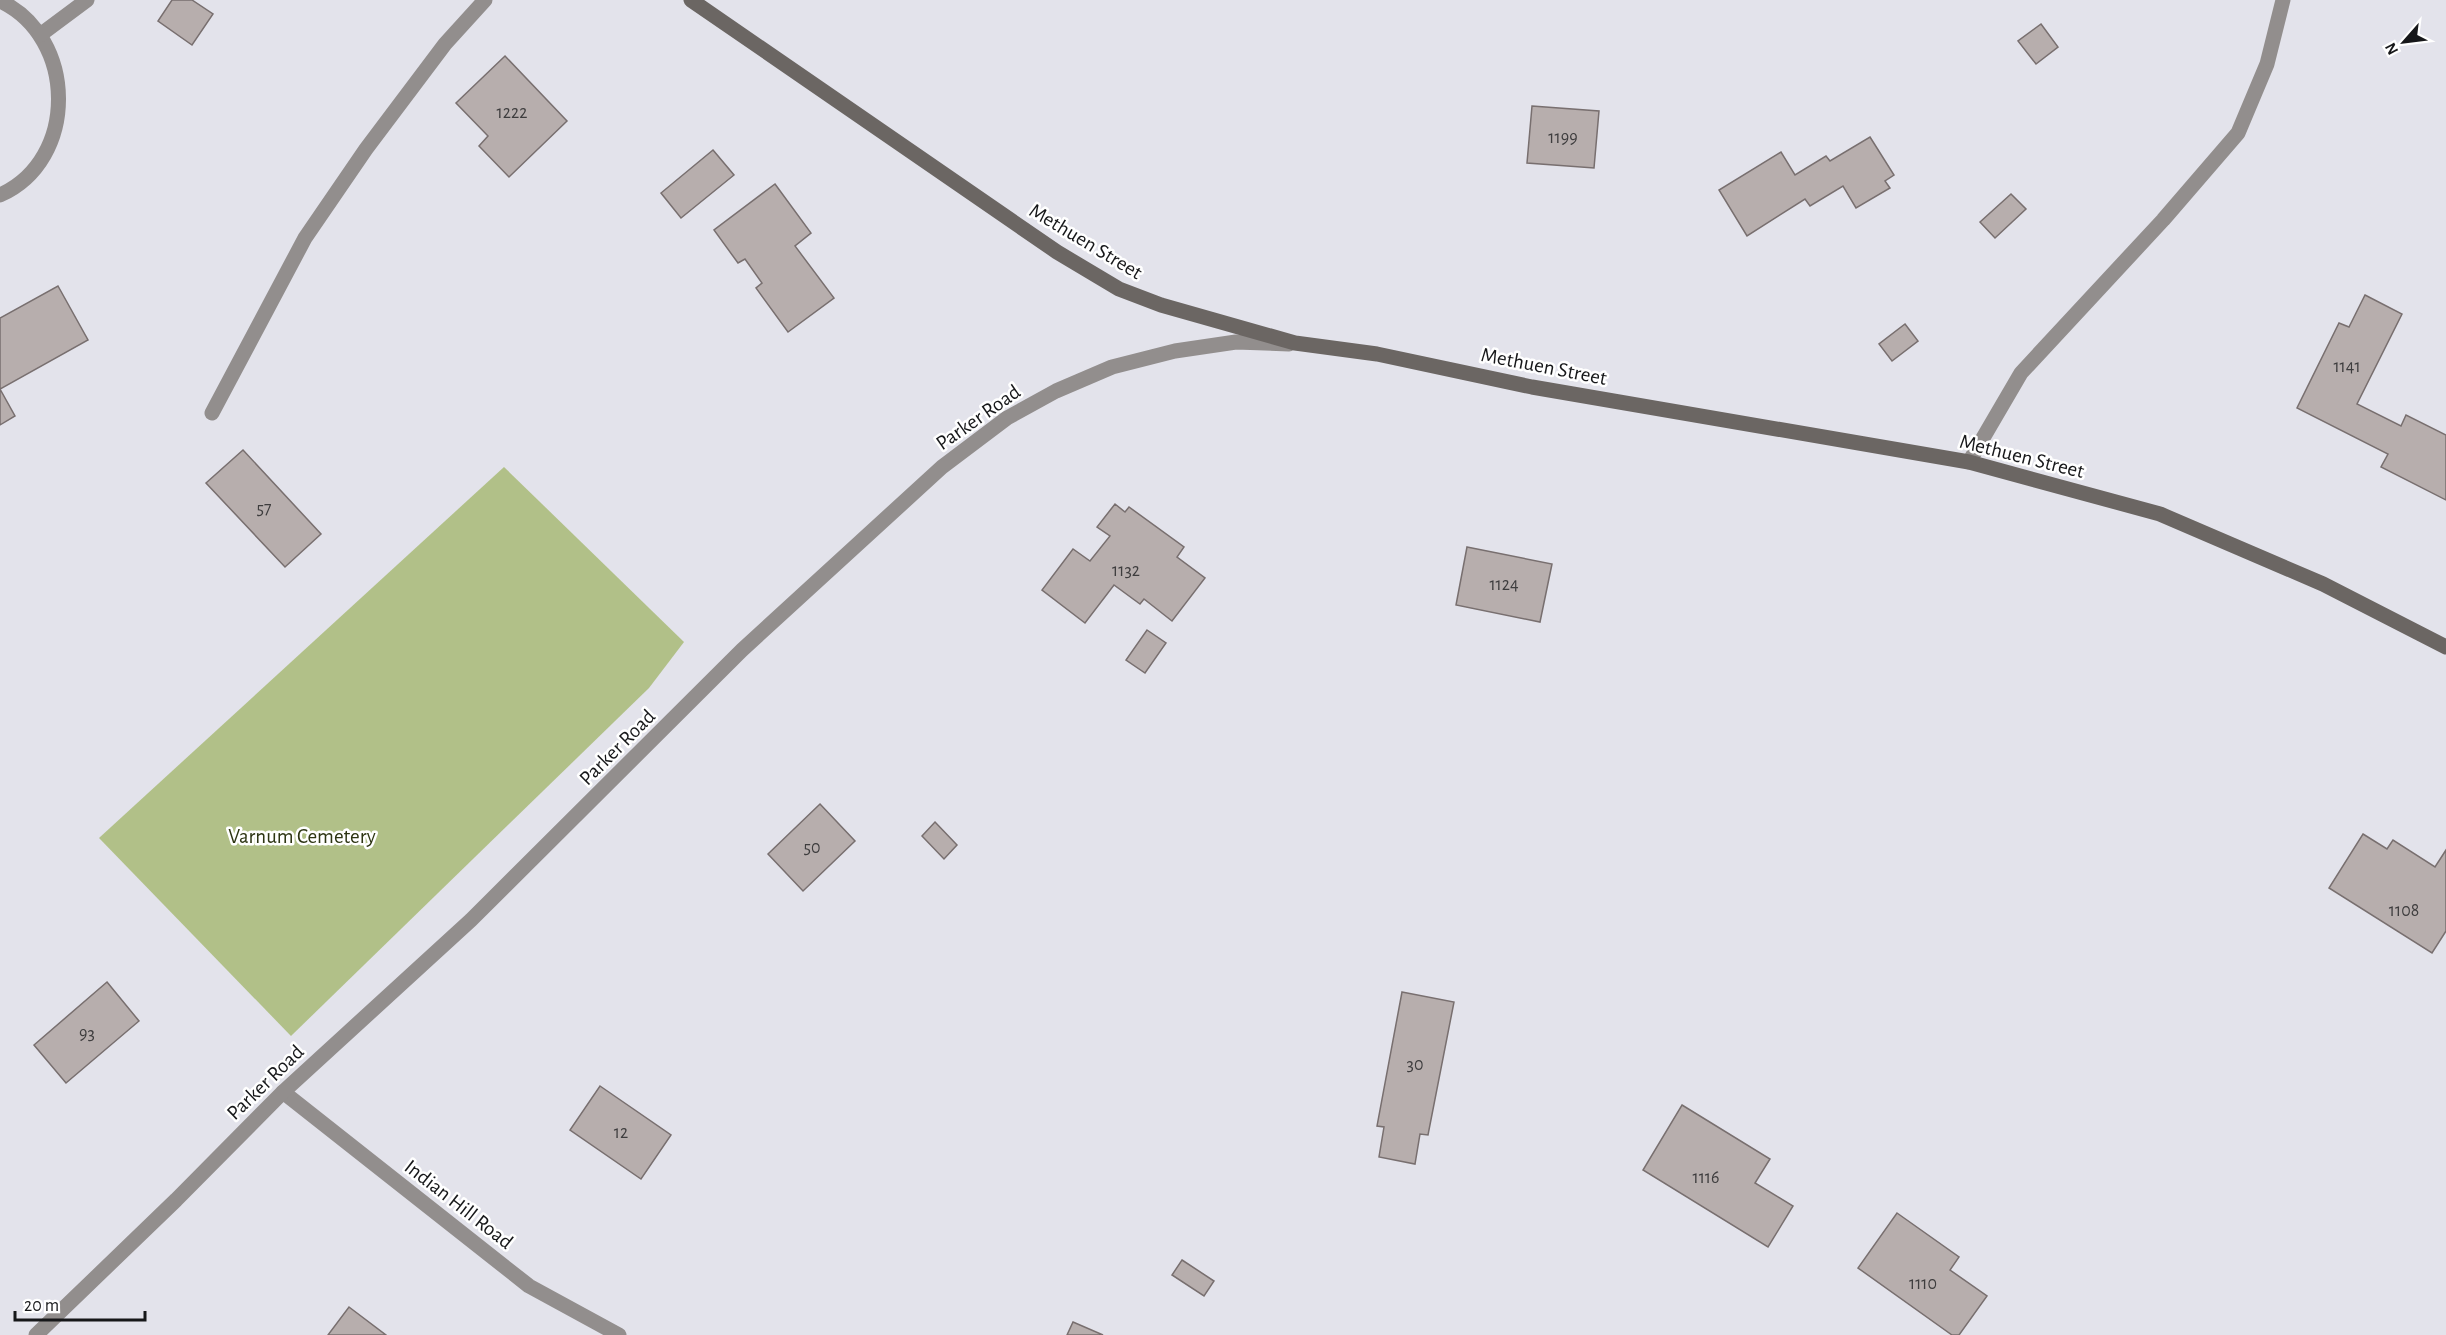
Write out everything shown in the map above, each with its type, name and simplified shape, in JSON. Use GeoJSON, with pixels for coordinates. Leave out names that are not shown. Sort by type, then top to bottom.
{"type":"FeatureCollection","features":[{"type":"Feature","properties":{"kind":"street"},"geometry":{"type":"LineString","coordinates":[[40,35],[87,0]]}},
{"type":"Feature","properties":{"kind":"street"},"geometry":{"type":"LineString","coordinates":[[212,413],[305,238],[366,149],[445,44],[485,0]]}},
{"type":"Feature","properties":{"kind":"street","name":"Methuen Street"},"geometry":{"type":"LineString","coordinates":[[691,0],[1057,252],[1119,289],[1161,305],[1310,345],[1377,354],[1532,387],[1969,462],[2160,514],[2323,584],[2446,647]]}},
{"type":"Feature","properties":{"kind":"street"},"geometry":{"type":"LineString","coordinates":[[1969,462],[2021,373],[2163,220],[2238,133],[2267,64],[2283,0]]}},
{"type":"Feature","properties":{"kind":"street"},"geometry":{"type":"LineString","coordinates":[[0,1],[24,16],[40,35],[51,54],[58,76],[60,98],[51,142],[40,162],[25,178],[0,195]]}},
{"type":"Feature","properties":{"kind":"street","name":"Parker Road"},"geometry":{"type":"LineString","coordinates":[[36,1335],[176,1200],[283,1092],[471,920],[767,627],[942,467],[1007,418],[1056,391],[1112,367],[1164,354],[1236,342],[1310,345]]}},
{"type":"Feature","properties":{"kind":"street","name":"Indian Hill Road"},"geometry":{"type":"LineString","coordinates":[[283,1092],[529,1286],[619,1335]]}},
{"type":"Feature","properties":{"kind":"green space","name":"Varnum Cemetery"},"geometry":{"type":"Polygon","coordinates":[[[504,467],[684,642],[649,688],[291,1036],[99,838],[504,467]]]}},
{"type":"Feature","properties":{"kind":"building"},"geometry":{"type":"Polygon","coordinates":[[[172,0],[192,0],[213,14],[192,45],[158,21],[172,0]]]}},
{"type":"Feature","properties":{"kind":"building"},"geometry":{"type":"Polygon","coordinates":[[[2041,24],[2058,47],[2036,64],[2018,41],[2041,24]]]}},
{"type":"Feature","properties":{"kind":"building"},"geometry":{"type":"Polygon","coordinates":[[[505,56],[567,121],[509,177],[479,146],[488,136],[456,103],[505,56]]]}},
{"type":"Feature","properties":{"kind":"building"},"geometry":{"type":"Polygon","coordinates":[[[1532,106],[1599,111],[1594,168],[1527,163],[1532,106]]]}},
{"type":"Feature","properties":{"kind":"building"},"geometry":{"type":"Polygon","coordinates":[[[1870,137],[1894,175],[1885,181],[1890,188],[1856,208],[1843,186],[1810,206],[1805,199],[1747,236],[1719,190],[1781,152],[1795,175],[1826,156],[1830,161],[1870,137]]]}},
{"type":"Feature","properties":{"kind":"building"},"geometry":{"type":"Polygon","coordinates":[[[713,150],[734,175],[681,218],[661,193],[713,150]]]}},
{"type":"Feature","properties":{"kind":"building"},"geometry":{"type":"Polygon","coordinates":[[[775,184],[811,233],[795,246],[834,298],[788,332],[756,288],[762,283],[745,259],[738,263],[714,230],[775,184]]]}},
{"type":"Feature","properties":{"kind":"building"},"geometry":{"type":"Polygon","coordinates":[[[2011,194],[2026,209],[1995,238],[1980,222],[2011,194]]]}},
{"type":"Feature","properties":{"kind":"building"},"geometry":{"type":"Polygon","coordinates":[[[58,286],[88,340],[0,389],[0,318],[58,286]]]}},
{"type":"Feature","properties":{"kind":"building"},"geometry":{"type":"Polygon","coordinates":[[[2365,295],[2402,314],[2357,404],[2401,426],[2406,415],[2446,435],[2446,500],[2381,467],[2388,454],[2297,408],[2339,323],[2349,327],[2365,295]]]}},
{"type":"Feature","properties":{"kind":"building"},"geometry":{"type":"Polygon","coordinates":[[[1905,324],[1918,341],[1892,361],[1879,344],[1905,324]]]}},
{"type":"Feature","properties":{"kind":"building"},"geometry":{"type":"Polygon","coordinates":[[[0,389],[15,416],[0,425],[0,389]]]}},
{"type":"Feature","properties":{"kind":"building"},"geometry":{"type":"Polygon","coordinates":[[[243,450],[321,534],[285,567],[206,483],[243,450]]]}},
{"type":"Feature","properties":{"kind":"building"},"geometry":{"type":"Polygon","coordinates":[[[1115,504],[1125,512],[1129,507],[1184,547],[1177,557],[1205,578],[1172,621],[1144,599],[1140,604],[1114,585],[1085,623],[1042,590],[1073,549],[1090,561],[1110,536],[1097,527],[1115,504]]]}},
{"type":"Feature","properties":{"kind":"building"},"geometry":{"type":"Polygon","coordinates":[[[1467,547],[1552,564],[1540,622],[1456,605],[1467,547]]]}},
{"type":"Feature","properties":{"kind":"building"},"geometry":{"type":"Polygon","coordinates":[[[1147,630],[1166,643],[1145,673],[1126,660],[1147,630]]]}},
{"type":"Feature","properties":{"kind":"building"},"geometry":{"type":"Polygon","coordinates":[[[820,804],[855,841],[803,891],[768,854],[820,804]]]}},
{"type":"Feature","properties":{"kind":"building"},"geometry":{"type":"Polygon","coordinates":[[[935,822],[957,845],[944,859],[922,836],[935,822]]]}},
{"type":"Feature","properties":{"kind":"building"},"geometry":{"type":"Polygon","coordinates":[[[2363,834],[2387,849],[2393,840],[2435,867],[2446,850],[2446,931],[2432,953],[2329,888],[2363,834]]]}},
{"type":"Feature","properties":{"kind":"building"},"geometry":{"type":"Polygon","coordinates":[[[107,982],[139,1021],[66,1083],[34,1045],[107,982]]]}},
{"type":"Feature","properties":{"kind":"building"},"geometry":{"type":"Polygon","coordinates":[[[1402,992],[1454,1002],[1428,1135],[1420,1134],[1415,1164],[1379,1157],[1384,1127],[1377,1126],[1402,992]]]}},
{"type":"Feature","properties":{"kind":"building"},"geometry":{"type":"Polygon","coordinates":[[[600,1086],[671,1135],[641,1179],[570,1130],[600,1086]]]}},
{"type":"Feature","properties":{"kind":"building"},"geometry":{"type":"Polygon","coordinates":[[[1682,1105],[1770,1159],[1755,1183],[1793,1206],[1768,1247],[1643,1170],[1682,1105]]]}},
{"type":"Feature","properties":{"kind":"building"},"geometry":{"type":"Polygon","coordinates":[[[1897,1213],[1959,1257],[1950,1270],[1987,1296],[1959,1335],[1952,1335],[1858,1268],[1897,1213]]]}},
{"type":"Feature","properties":{"kind":"building"},"geometry":{"type":"Polygon","coordinates":[[[1182,1260],[1214,1281],[1204,1296],[1172,1275],[1182,1260]]]}},
{"type":"Feature","properties":{"kind":"building"},"geometry":{"type":"Polygon","coordinates":[[[349,1307],[386,1335],[328,1335],[349,1307]]]}},
{"type":"Feature","properties":{"kind":"building"},"geometry":{"type":"Polygon","coordinates":[[[1073,1322],[1103,1335],[1067,1335],[1073,1322]]]}}]}
